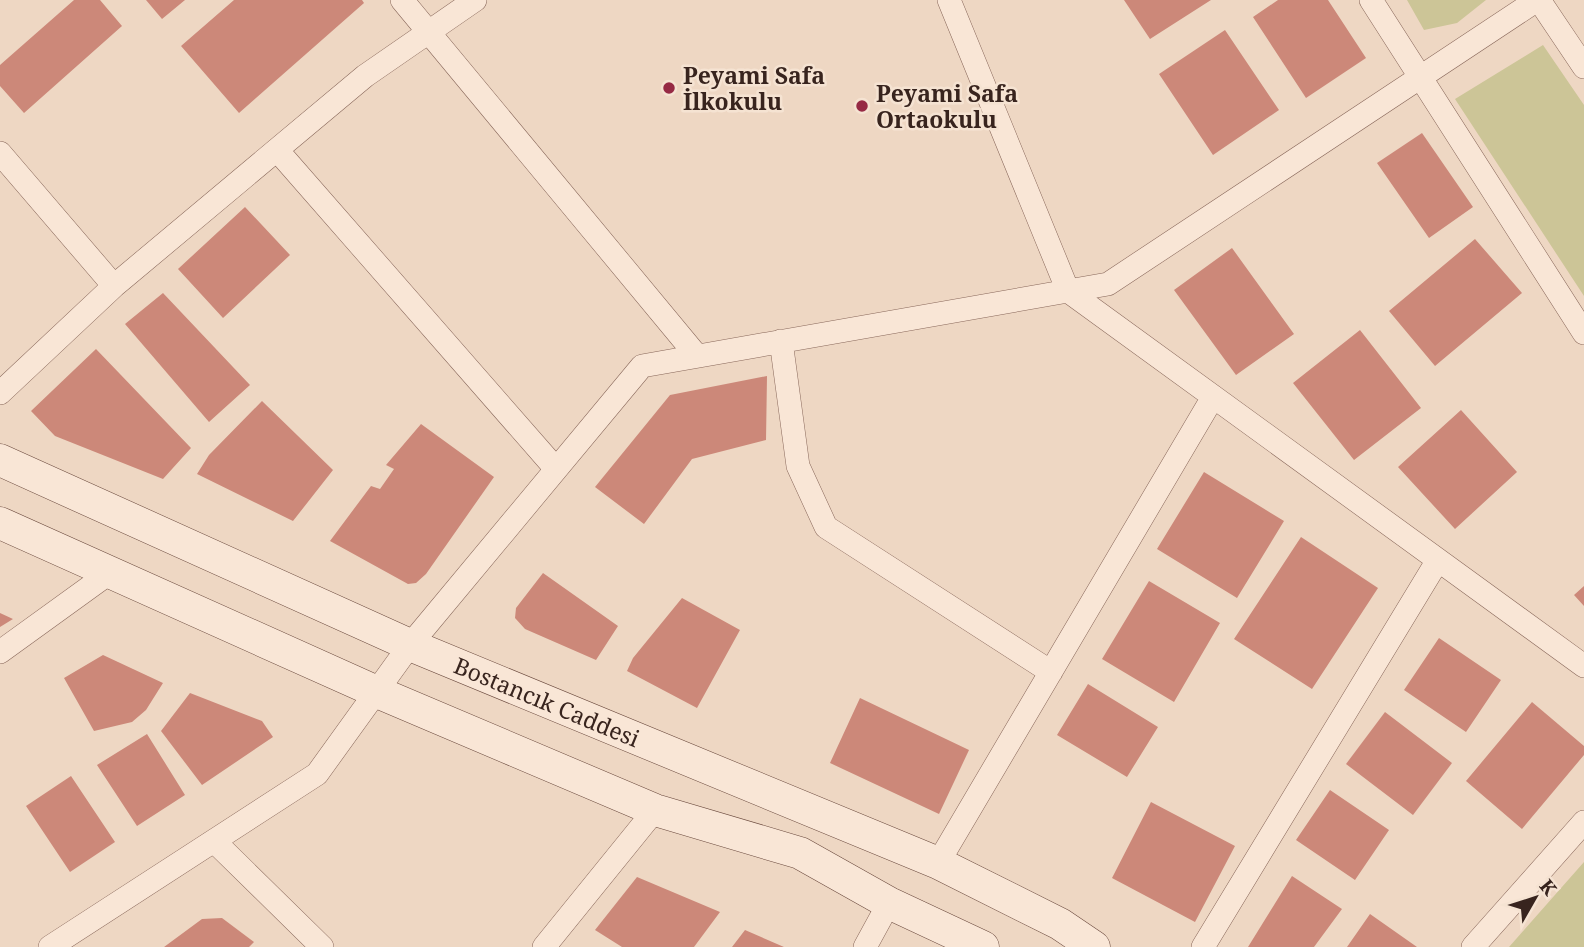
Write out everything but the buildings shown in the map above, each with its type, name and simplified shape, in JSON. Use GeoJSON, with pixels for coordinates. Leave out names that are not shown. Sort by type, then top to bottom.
{"type":"FeatureCollection","features":[{"type":"Feature","properties":{"kind":"main road","name":"Bostancık Caddesi"},"geometry":{"type":"LineString","coordinates":[[0,460],[410,645],[938,863],[1060,924],[1094,947]]}},
{"type":"Feature","properties":{"kind":"main road"},"geometry":{"type":"LineString","coordinates":[[0,523],[377,692],[655,810],[800,853],[889,903],[983,947]]}},
{"type":"Feature","properties":{"kind":"street"},"geometry":{"type":"LineString","coordinates":[[402,0],[697,356]]}},
{"type":"Feature","properties":{"kind":"street"},"geometry":{"type":"LineString","coordinates":[[0,393],[114,286],[365,76],[475,0]]}},
{"type":"Feature","properties":{"kind":"street"},"geometry":{"type":"LineString","coordinates":[[1371,0],[1584,333]]}},
{"type":"Feature","properties":{"kind":"street"},"geometry":{"type":"LineString","coordinates":[[50,947],[317,774],[410,645],[642,366],[1108,285],[1538,0],[1584,67]]}},
{"type":"Feature","properties":{"kind":"street"},"geometry":{"type":"LineString","coordinates":[[955,2],[1068,292],[1584,666]]}},
{"type":"Feature","properties":{"kind":"street"},"geometry":{"type":"LineString","coordinates":[[277,150],[556,469]]}},
{"type":"Feature","properties":{"kind":"street"},"geometry":{"type":"LineString","coordinates":[[0,153],[114,286]]}},
{"type":"Feature","properties":{"kind":"street"},"geometry":{"type":"LineString","coordinates":[[781,341],[798,466],[826,527],[1051,672]]}},
{"type":"Feature","properties":{"kind":"street"},"geometry":{"type":"LineString","coordinates":[[938,863],[1213,397]]}},
{"type":"Feature","properties":{"kind":"street"},"geometry":{"type":"LineString","coordinates":[[1203,947],[1438,561]]}},
{"type":"Feature","properties":{"kind":"street"},"geometry":{"type":"LineString","coordinates":[[0,652],[112,571]]}},
{"type":"Feature","properties":{"kind":"street"},"geometry":{"type":"LineString","coordinates":[[544,947],[655,810]]}},
{"type":"Feature","properties":{"kind":"street"},"geometry":{"type":"LineString","coordinates":[[1473,947],[1584,822]]}},
{"type":"Feature","properties":{"kind":"street"},"geometry":{"type":"LineString","coordinates":[[214,841],[322,947]]}},
{"type":"Feature","properties":{"kind":"street"},"geometry":{"type":"LineString","coordinates":[[864,947],[889,903]]}},
{"type":"Feature","properties":{"kind":"shaded area"},"geometry":{"type":"Polygon","coordinates":[[[1407,0],[1486,0],[1457,23],[1424,30],[1407,0]]]}},
{"type":"Feature","properties":{"kind":"shaded area"},"geometry":{"type":"Polygon","coordinates":[[[1543,45],[1584,105],[1584,296],[1455,99],[1543,45]]]}},
{"type":"Feature","properties":{"kind":"shaded area"},"geometry":{"type":"Polygon","coordinates":[[[1584,862],[1584,947],[1509,947],[1584,862]]]}},
{"type":"Feature","properties":{"kind":"place","name":"Peyami Safa İlkokulu"},"geometry":{"type":"Point","coordinates":[669,88]}},
{"type":"Feature","properties":{"kind":"place","name":"Peyami Safa Ortaokulu"},"geometry":{"type":"Point","coordinates":[862,106]}}]}
